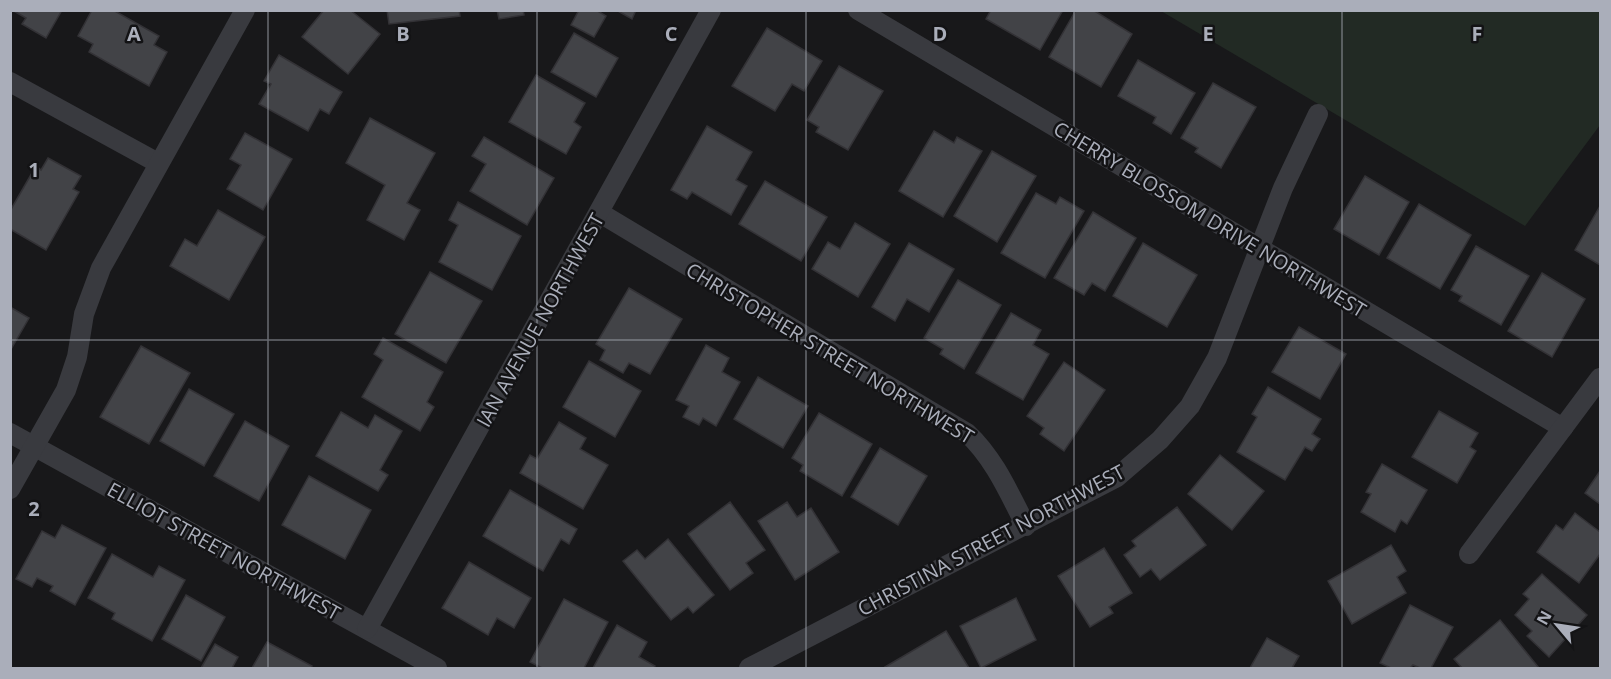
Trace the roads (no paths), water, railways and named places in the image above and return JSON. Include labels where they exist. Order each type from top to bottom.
[{"type":"street","points":[[10,489],[66,390],[77,357],[84,314],[101,268],[244,10]]},
{"type":"street","name":"IAN AVENUE NORTHWEST","points":[[367,629],[711,10]]},
{"type":"street","name":"CHERRY BLOSSOM DRIVE NORTHWEST","points":[[858,10],[1563,428]]},
{"type":"street","points":[[10,81],[158,163]]},
{"type":"street","name":"CHRISTINA STREET NORTHWEST","points":[[749,669],[1117,477],[1160,440],[1190,406],[1217,358],[1258,248],[1318,114]]},
{"type":"street","name":"CHRISTOPHER STREET NORTHWEST","points":[[600,213],[967,433],[982,447],[992,461],[1026,526]]},
{"type":"street","points":[[1469,554],[1600,378]]},
{"type":"street","name":"ELLIOT STREET NORTHWEST","points":[[10,433],[437,669]]}]
